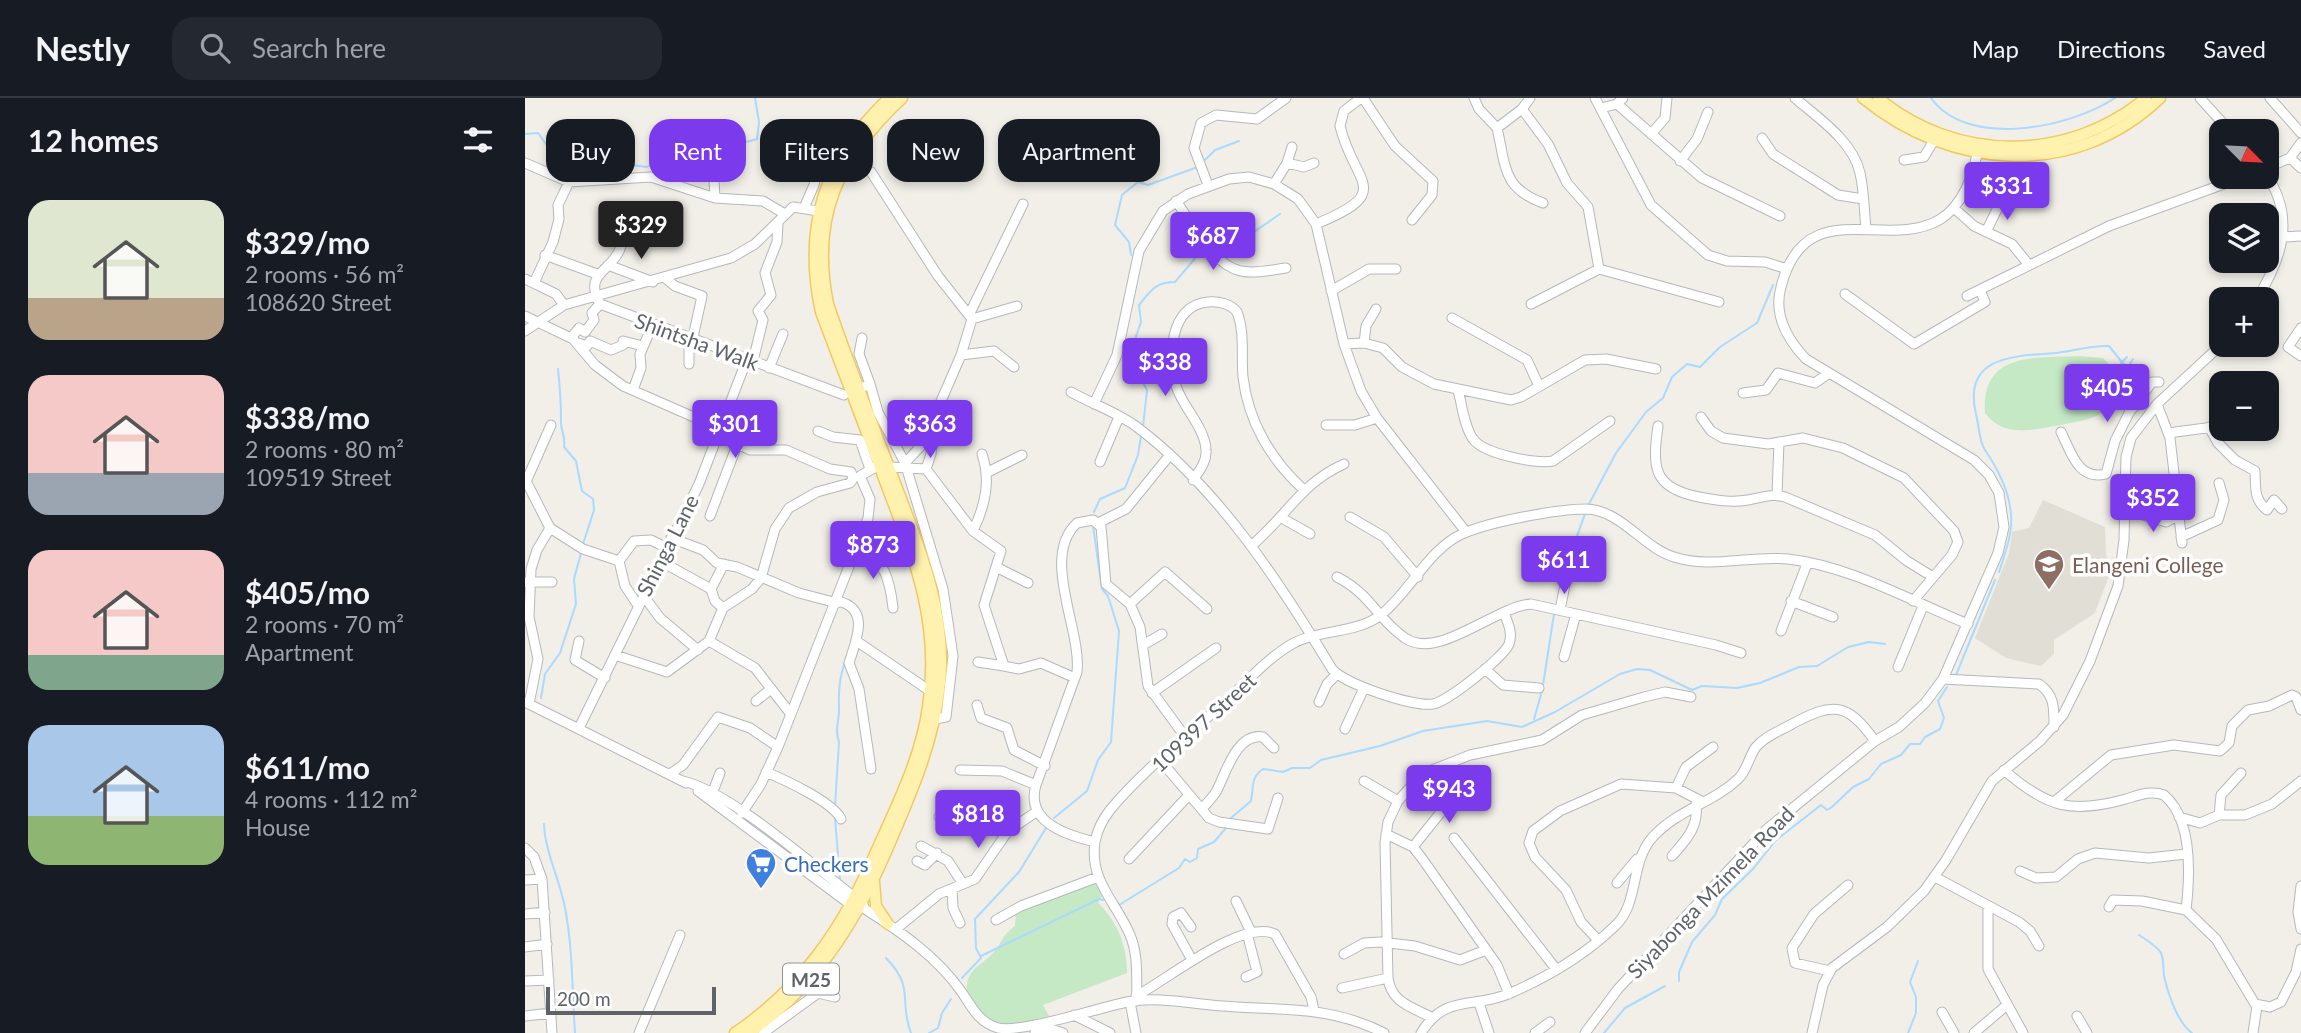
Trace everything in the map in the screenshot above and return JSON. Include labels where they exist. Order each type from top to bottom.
[{"type":"main road","name":"M25","points":[[749,1033],[811,979],[841,941],[858,905],[924,730],[930,691],[932,638],[925,590],[879,467],[856,390],[821,312],[814,280],[814,245],[839,157],[887,105],[902,98]]},
{"type":"main road","points":[[1863,98],[1897,124],[1933,142],[2022,156],[2072,148],[2116,131],[2160,98]]},
{"type":"main road","points":[[1878,98],[1899,115],[1978,149],[2018,148],[2069,140],[2114,121],[2146,98]]},
{"type":"main road","name":"M25","points":[[735,1033],[793,986],[858,905],[875,876],[923,762],[935,719],[940,681],[940,638],[929,557],[879,467]]},
{"type":"main road","points":[[875,876],[876,906],[892,926]]},
{"type":"street","points":[[1208,185],[1194,148],[1201,123],[1216,115],[1257,120],[1286,98]]},
{"type":"street","points":[[1315,225],[1353,208],[1362,196],[1364,180],[1340,126],[1345,111],[1362,98],[1395,146],[1433,181],[1432,195],[1412,220]]},
{"type":"street","points":[[1474,98],[1479,109],[1497,128],[1511,185],[1529,198],[1543,203]]},
{"type":"street","points":[[1497,128],[1522,109],[1530,98]]},
{"type":"street","points":[[1595,98],[1651,205],[1662,218],[1708,255],[1727,261],[1765,262],[1787,270]]},
{"type":"street","points":[[1651,134],[1665,118],[1667,98]]},
{"type":"street","points":[[1795,98],[1850,151],[1861,174],[1866,228]]},
{"type":"street","points":[[2200,98],[2219,119]]},
{"type":"street","points":[[2270,98],[2301,133]]},
{"type":"street","points":[[1601,108],[1620,101],[1680,161],[1717,187],[1780,216]]},
{"type":"street","points":[[1522,109],[1548,144],[1567,183],[1588,206],[1599,269]]},
{"type":"street","points":[[1680,161],[1697,139],[1708,112]]},
{"type":"street","points":[[1762,138],[1773,154],[1838,195],[1863,199]]},
{"type":"street","points":[[1905,160],[1924,157],[1933,142]]},
{"type":"street","points":[[2279,163],[2290,158],[2301,143]]},
{"type":"street","points":[[1274,184],[1287,163],[1292,147]]},
{"type":"street","points":[[1978,149],[1968,185],[1954,208],[1974,226],[2012,244],[2029,265]]},
{"type":"street","points":[[2290,158],[2301,167]]},
{"type":"street","points":[[525,163],[546,172]]},
{"type":"street","points":[[1287,163],[1304,167],[1314,163]]},
{"type":"street","points":[[873,175],[938,276],[971,317]]},
{"type":"street","points":[[635,178],[651,177],[715,198],[763,201],[785,214]]},
{"type":"street","points":[[1094,404],[1117,355],[1139,251],[1156,221],[1177,201],[1208,185],[1242,177],[1274,184],[1298,199],[1315,225],[1344,344],[1361,391],[1377,418],[1465,532],[1586,509],[1615,519],[1659,550],[1679,559],[1790,559],[1841,572],[1968,624]]},
{"type":"street","points":[[564,305],[556,294],[529,281],[553,242],[559,219],[558,205],[569,182]]},
{"type":"street","points":[[714,182],[715,198]]},
{"type":"street","points":[[804,208],[815,182]]},
{"type":"street","points":[[1967,296],[2121,221],[2209,189]]},
{"type":"street","points":[[2264,287],[2273,271],[2284,237],[2280,200],[2274,189]]},
{"type":"street","points":[[1986,232],[2002,199]]},
{"type":"street","points":[[1177,201],[1205,243],[1226,264],[1245,272],[1286,268]]},
{"type":"street","points":[[926,469],[938,408],[961,355],[971,317],[1023,204]]},
{"type":"street","points":[[525,331],[564,305],[598,300],[731,258],[755,244],[794,207],[823,212]]},
{"type":"street","name":"Siyabonga Mzimela Road","points":[[1585,1033],[1618,989],[1767,829],[1875,741],[1915,713],[1943,679],[1968,624],[2002,539],[2005,516],[1999,492],[1989,475],[1974,460],[1806,359],[1786,335],[1779,297],[1787,270],[1796,254],[1816,237],[1847,227],[1911,230],[1938,220],[1954,208]]},
{"type":"street","name":"Shinga Lane","points":[[579,728],[605,678],[637,604],[662,562],[750,360],[763,320],[758,311],[771,295],[765,273],[777,242],[778,223]]},
{"type":"street","points":[[597,274],[620,251],[622,231]]},
{"type":"street","points":[[2284,237],[2301,236]]},
{"type":"street","points":[[545,256],[597,274]]},
{"type":"street","points":[[608,265],[653,282]]},
{"type":"street","points":[[1331,291],[1369,269],[1396,269]]},
{"type":"street","points":[[1531,304],[1599,269],[1719,302]]},
{"type":"street","points":[[574,340],[579,328],[585,332],[594,320],[592,313],[598,300],[597,274]]},
{"type":"street","points":[[665,278],[675,286],[702,296],[699,322],[691,337],[689,365]]},
{"type":"street","points":[[1845,294],[1914,345],[1985,302],[1980,290]]},
{"type":"street","name":"Shintsha Walk","points":[[598,300],[769,368],[856,390]]},
{"type":"street","points":[[1193,480],[1204,462],[1206,450],[1175,382],[1176,326],[1183,312],[1211,302],[1231,306],[1237,312],[1244,384],[1259,431],[1277,464],[1303,489]]},
{"type":"street","points":[[971,317],[1017,306]]},
{"type":"street","points":[[1364,343],[1366,326],[1376,309]]},
{"type":"street","points":[[525,316],[587,346],[590,341],[611,350],[623,345],[623,341],[643,345]]},
{"type":"street","points":[[1453,318],[1527,360],[1539,386]]},
{"type":"street","points":[[633,390],[643,345],[653,324]]},
{"type":"street","points":[[2301,328],[2288,347],[2301,356]]},
{"type":"street","points":[[769,368],[783,334]]},
{"type":"street","points":[[862,338],[856,390],[877,410],[905,465],[929,557]]},
{"type":"street","points":[[574,340],[595,365],[633,390],[720,432],[737,445],[753,450],[786,450],[830,469],[852,472],[853,476],[850,483],[817,492],[787,510],[772,535],[761,578],[752,589],[723,608],[709,641],[698,650],[667,672],[615,654]]},
{"type":"street","points":[[1344,344],[1364,343],[1383,348],[1402,367],[1423,379],[1458,390],[1511,400],[1521,397],[1579,362],[1597,358],[1656,369]]},
{"type":"street","points":[[961,355],[994,351],[1014,367]]},
{"type":"street","points":[[1812,1033],[1823,985],[1830,971],[1898,918],[1935,877],[1985,790],[2054,727],[2079,686],[2110,612],[2122,563],[2129,447],[2137,428],[2157,404],[2209,356]]},
{"type":"street","points":[[1743,394],[1766,390],[1778,373],[1815,383],[1829,373]]},
{"type":"street","points":[[2061,432],[2079,468],[2096,477],[2106,474],[2115,441],[2129,413],[2152,382],[2159,382]]},
{"type":"street","points":[[1458,390],[1476,442],[1487,449],[1518,457],[1553,461],[1609,421]]},
{"type":"street","points":[[1071,392],[1141,431],[1193,480],[1251,545],[1336,675],[1364,688],[1433,704],[1485,669],[1504,652],[1510,641],[1510,628],[1504,613]]},
{"type":"street","points":[[2157,404],[2168,433],[2181,537]]},
{"type":"street","points":[[1100,462],[1119,417]]},
{"type":"street","points":[[1702,417],[1711,431],[1723,438],[1763,444],[1798,438],[1828,443],[1907,480],[1957,538],[1952,555],[1913,601]]},
{"type":"street","points":[[1326,425],[1355,425],[1377,418]]},
{"type":"street","points":[[551,425],[526,483],[550,528],[583,549],[619,561]]},
{"type":"street","points":[[1658,426],[1655,456],[1658,474],[1674,491],[1725,502],[1777,495],[1874,535],[1933,577]]},
{"type":"street","points":[[2168,433],[2209,427]]},
{"type":"street","points":[[818,430],[833,438],[860,440],[879,467]]},
{"type":"street","points":[[905,465],[932,434]]},
{"type":"street","points":[[2217,441],[2235,460],[2255,471],[2256,497],[2263,508],[2267,510],[2274,500],[2282,509]]},
{"type":"street","points":[[1777,495],[1779,442]]},
{"type":"street","points":[[711,516],[725,484],[737,445]]},
{"type":"street","points":[[973,531],[982,509],[988,472],[982,454]]},
{"type":"street","points":[[988,472],[1022,455]]},
{"type":"street","points":[[1136,1033],[1134,999],[1137,965],[1131,936],[1098,877],[1095,842],[1047,823],[1036,812],[1036,785],[1076,678],[1078,655],[1062,558],[1065,541],[1077,523],[1084,519],[1098,523],[1126,509],[1169,456]]},
{"type":"street","points":[[1251,545],[1282,518],[1303,489],[1325,472],[1344,464]]},
{"type":"street","points":[[742,813],[778,747],[838,602],[858,546],[871,507],[869,494],[860,477],[879,467],[905,465],[926,469],[973,531],[1001,551],[984,605],[1004,666]]},
{"type":"street","points":[[2181,537],[2218,520],[2224,500],[2219,483]]},
{"type":"street","points":[[2124,509],[2166,522],[2181,537]]},
{"type":"street","points":[[2166,522],[2178,515]]},
{"type":"street","points":[[1350,517],[1380,534],[1418,577]]},
{"type":"street","points":[[1282,518],[1310,534]]},
{"type":"street","points":[[1098,523],[1107,584],[1130,604],[1143,645],[1146,679],[1152,693],[1186,738]]},
{"type":"street","points":[[550,528],[537,550],[528,577],[527,617],[538,659],[527,703],[712,794],[742,813],[858,905]]},
{"type":"street","name":"109397 Street","points":[[1095,842],[1112,808],[1277,655],[1311,635],[1367,622],[1381,615],[1441,550],[1465,532]]},
{"type":"street","points":[[619,561],[634,541],[689,543],[715,562],[850,605],[857,614],[857,642],[849,663],[859,689],[871,769]]},
{"type":"street","points":[[858,546],[873,555],[884,569],[893,608]]},
{"type":"street","points":[[619,561],[625,586],[637,604]]},
{"type":"street","points":[[662,562],[711,589],[715,601],[723,608]]},
{"type":"street","points":[[711,589],[724,564]]},
{"type":"street","points":[[1781,631],[1807,564]]},
{"type":"street","points":[[996,567],[1028,583]]},
{"type":"street","points":[[1130,604],[1165,572],[1207,609]]},
{"type":"street","points":[[1560,610],[1567,575]]},
{"type":"street","points":[[528,577],[552,582]]},
{"type":"street","points":[[1336,577],[1365,594],[1381,615],[1406,639],[1423,644],[1442,641],[1531,604],[1716,645],[1741,653]]},
{"type":"street","points":[[643,595],[660,618],[698,650]]},
{"type":"street","points":[[1791,601],[1833,617]]},
{"type":"street","points":[[1898,667],[1923,606]]},
{"type":"street","points":[[1564,657],[1576,614]]},
{"type":"street","points":[[1143,645],[1162,634]]},
{"type":"street","points":[[579,641],[575,660],[605,678]]},
{"type":"street","points":[[709,641],[755,668],[790,713]]},
{"type":"street","points":[[857,642],[930,691]]},
{"type":"street","points":[[1152,693],[1216,648]]},
{"type":"street","points":[[978,662],[1019,669],[1041,663],[1076,678]]},
{"type":"street","points":[[1485,669],[1503,685],[1539,688]]},
{"type":"street","points":[[1319,702],[1327,684],[1336,675]]},
{"type":"street","points":[[1943,679],[2039,684],[2049,691],[2053,702],[2054,727]]},
{"type":"street","points":[[1345,729],[1364,688]]},
{"type":"street","points":[[756,701],[771,689]]},
{"type":"street","points":[[1431,1017],[1397,1000],[1389,989],[1388,978],[1386,834],[1398,801],[1418,776],[1496,747],[1542,740],[1582,715],[1658,693],[1692,697]]},
{"type":"street","points":[[2054,802],[2112,755],[2174,745],[2220,751],[2229,743],[2232,726],[2251,708],[2269,706],[2292,695],[2296,696],[2301,710]]},
{"type":"street","points":[[978,705],[981,718],[1007,728],[1014,750],[1045,766]]},
{"type":"street","points":[[1617,883],[1639,859],[1651,839],[1698,802],[1738,780],[1753,752],[1765,739],[1822,709],[1852,713],[1875,741]]},
{"type":"street","points":[[670,774],[683,765],[720,717],[750,728],[778,747]]},
{"type":"street","points":[[1202,809],[1216,791],[1228,762],[1251,739],[1263,737],[1274,748]]},
{"type":"street","points":[[1675,788],[1686,767],[1713,747]]},
{"type":"street","points":[[1161,761],[1202,809],[1219,822],[1265,829],[1272,825],[1278,798]]},
{"type":"street","points":[[960,770],[1002,771],[1036,785]]},
{"type":"street","points":[[2004,770],[2054,802],[2074,808],[2090,808],[2159,793],[2170,800],[2179,817],[2186,855],[2189,882],[2186,910]]},
{"type":"street","points":[[766,772],[799,786],[835,809],[841,819]]},
{"type":"street","points":[[712,794],[720,773]]},
{"type":"street","points":[[2219,815],[2221,795],[2241,773]]},
{"type":"street","points":[[683,781],[858,905],[892,926],[930,956],[991,1029],[1009,1030],[1134,999],[1192,960],[1249,933],[1262,930],[1275,934],[1311,997],[1314,1010]]},
{"type":"street","points":[[1364,781],[1398,801]]},
{"type":"street","points":[[2179,817],[2200,824],[2219,815],[2245,815],[2272,804],[2301,781]]},
{"type":"street","points":[[1598,940],[1581,922],[1566,890],[1537,860],[1529,843],[1533,831],[1560,811],[1616,785],[1675,788],[1694,795],[1698,802],[1693,830],[1672,856]]},
{"type":"street","points":[[1129,859],[1189,795]]},
{"type":"street","points":[[1413,847],[1441,812],[1479,796]]},
{"type":"street","points":[[892,926],[983,870],[1008,831],[1036,812]]},
{"type":"street","points":[[939,817],[969,830],[991,825],[1008,831]]},
{"type":"street","points":[[1386,834],[1413,847],[1486,950],[1509,994]]},
{"type":"street","points":[[1454,838],[1556,969]]},
{"type":"street","points":[[921,846],[937,853],[954,867],[963,884]]},
{"type":"street","points":[[525,848],[534,857],[542,879],[552,1033]]},
{"type":"street","points":[[917,861],[925,865],[937,853]]},
{"type":"street","points":[[2020,871],[2036,878],[2056,877],[2078,859],[2095,853],[2149,858],[2186,855]]},
{"type":"street","points":[[1421,1033],[1431,1017],[1448,1005],[1479,1003],[1509,994],[1556,969],[1598,940],[1619,923],[1627,909],[1639,859]]},
{"type":"street","points":[[996,920],[1021,906],[1098,877]]},
{"type":"street","points":[[1935,877],[2026,927],[2039,946]]},
{"type":"street","points":[[525,880],[542,879]]},
{"type":"street","points":[[1830,971],[1795,963],[1792,948],[1814,914],[1848,885]]},
{"type":"street","points":[[2301,886],[2298,912],[2301,929]]},
{"type":"street","points":[[952,889],[953,908],[960,923]]},
{"type":"street","points":[[2111,904],[2128,899],[2186,910],[2213,935],[2257,1006],[2253,1033]]},
{"type":"street","points":[[1236,901],[1249,933],[1257,972],[1246,977]]},
{"type":"street","points":[[1989,906],[1987,963],[2023,1033]]},
{"type":"street","points":[[525,914],[545,912]]},
{"type":"street","points":[[1191,927],[1181,913],[1173,917],[1172,924],[1192,960]]},
{"type":"street","points":[[639,1033],[680,935]]},
{"type":"street","points":[[1343,954],[1367,942],[1415,946],[1460,960],[1486,950]]},
{"type":"street","points":[[525,947],[547,944]]},
{"type":"street","points":[[2257,1006],[2270,1007],[2281,1002],[2296,972],[2301,949]]},
{"type":"street","points":[[1342,988],[1388,978]]},
{"type":"street","points":[[525,981],[549,980]]},
{"type":"street","points":[[763,1033],[818,993],[835,998]]},
{"type":"street","points":[[1134,999],[1314,1010],[1361,1023],[1384,1033]]},
{"type":"street","points":[[1479,1003],[1489,1033]]},
{"type":"street","points":[[1974,1033],[2007,1005]]},
{"type":"street","points":[[1942,1012],[1954,1033]]},
{"type":"street","points":[[525,1016],[551,1013]]},
{"type":"street","points":[[1074,1015],[1110,1033]]},
{"type":"street","points":[[2077,1016],[2087,1033]]},
{"type":"street","points":[[1535,1033],[1549,1022]]},
{"type":"street","points":[[1035,1033],[1054,1030],[1062,1033]]},
{"type":"shaded area","name":"Elangeni College","points":[[2043,500],[2105,527],[2106,554],[2112,568],[2095,613],[2054,640],[2054,654],[2041,666],[2006,658],[1975,638],[2009,553],[2012,532],[2029,528]]},
{"type":"green space","points":[[2079,356],[2103,358],[2110,365],[2113,401],[2103,412],[2076,422],[2020,430],[2001,426],[1985,413],[1986,393],[1992,379],[2001,369],[2028,359]]},
{"type":"green space","points":[[1094,881],[1102,896],[1098,903],[1111,918],[1120,935],[1127,973],[1043,1005],[1049,1016],[1006,1024],[993,1020],[979,1010],[969,997],[968,979],[1015,926],[1016,912]]},
{"type":"waterway","points":[[746,142],[757,139],[759,122],[755,98]]},
{"type":"waterway","points":[[1931,98],[1947,114],[1969,124],[1993,128],[2046,125],[2096,109],[2115,98]]},
{"type":"waterway","points":[[525,134],[538,133],[568,175],[601,161],[649,166]]},
{"type":"waterway","points":[[1204,161],[1215,150],[1239,141]]},
{"type":"waterway","points":[[1131,255],[1129,242],[1115,225],[1122,195],[1138,182],[1148,185],[1195,168]]},
{"type":"waterway","points":[[1217,244],[1251,234],[1280,214]]},
{"type":"waterway","points":[[1143,427],[1147,390],[1133,365],[1131,351],[1141,322],[1139,305],[1154,288],[1163,283],[1175,282],[1203,249]]},
{"type":"waterway","points":[[1589,504],[1616,453],[1646,412],[1663,398],[1672,377],[1687,364],[1700,367],[1720,347],[1757,323],[1773,285]]},
{"type":"waterway","points":[[1999,572],[2010,536],[2011,514],[2005,488],[1983,447],[1979,433],[1974,395],[1977,380],[1984,370],[2009,358],[2109,346],[2134,377],[2143,375]]},
{"type":"waterway","points":[[2121,363],[2127,357]]},
{"type":"waterway","points":[[2128,367],[2133,359]]},
{"type":"waterway","points":[[558,369],[564,447],[576,461],[582,491],[593,499],[594,510],[583,544]]},
{"type":"waterway","points":[[1094,512],[1100,499],[1125,488],[1138,455],[1141,436]]},
{"type":"waterway","points":[[1564,572],[1585,514]]},
{"type":"waterway","points":[[1054,818],[1087,791],[1098,760],[1111,742],[1119,631],[1108,596],[1102,589],[1093,526]]},
{"type":"waterway","points":[[541,698],[545,674],[560,653],[576,604],[574,579],[581,553]]},
{"type":"waterway","points":[[1956,675],[1995,580]]},
{"type":"waterway","points":[[1543,685],[1554,614]]},
{"type":"waterway","points":[[1231,818],[1251,801],[1254,779],[1263,769],[1283,772],[1292,768],[1310,768],[1321,760],[1380,746],[1423,731],[1487,721],[1522,727],[1555,712],[1620,674],[1637,669],[1650,670],[1692,690],[1702,686],[1737,688],[1760,683],[1799,667],[1817,666],[1848,647],[1869,642],[1885,644]]},
{"type":"waterway","points":[[835,806],[840,685],[849,650]]},
{"type":"waterway","points":[[1679,981],[1679,972],[1692,942],[1715,915],[1722,899],[1753,869],[1776,840],[1821,805],[1827,810],[1832,807],[1853,787],[1869,779],[1881,764],[1901,755],[1910,744],[1920,744],[1925,737],[1940,729],[1944,718],[1938,701],[1947,687]]},
{"type":"waterway","points":[[1534,719],[1542,691]]},
{"type":"waterway","points":[[835,818],[840,880]]},
{"type":"waterway","points":[[544,824],[568,923],[575,1033]]},
{"type":"waterway","points":[[962,978],[981,958],[976,948],[975,919],[1019,872],[1046,828]]},
{"type":"waterway","points":[[1119,905],[1179,868],[1185,859],[1190,862],[1197,858],[1198,849],[1214,842],[1226,828]]},
{"type":"waterway","points":[[981,956],[1099,899],[1103,900]]},
{"type":"waterway","points":[[2139,935],[2161,953],[2164,977],[2172,1001],[2182,1023],[2192,1033]]},
{"type":"waterway","points":[[886,958],[901,978],[911,1033]]},
{"type":"waterway","points":[[1908,1033],[1916,1013],[1916,997],[1910,982],[1918,961]]},
{"type":"waterway","points":[[1604,1033],[1625,1008],[1665,986]]},
{"type":"waterway","points":[[929,1033],[938,1028],[942,1013],[951,999]]},
{"type":"place","name":"Elangeni College","points":[[2049,591]]},
{"type":"place","name":"Checkers","points":[[761,890]]}]
